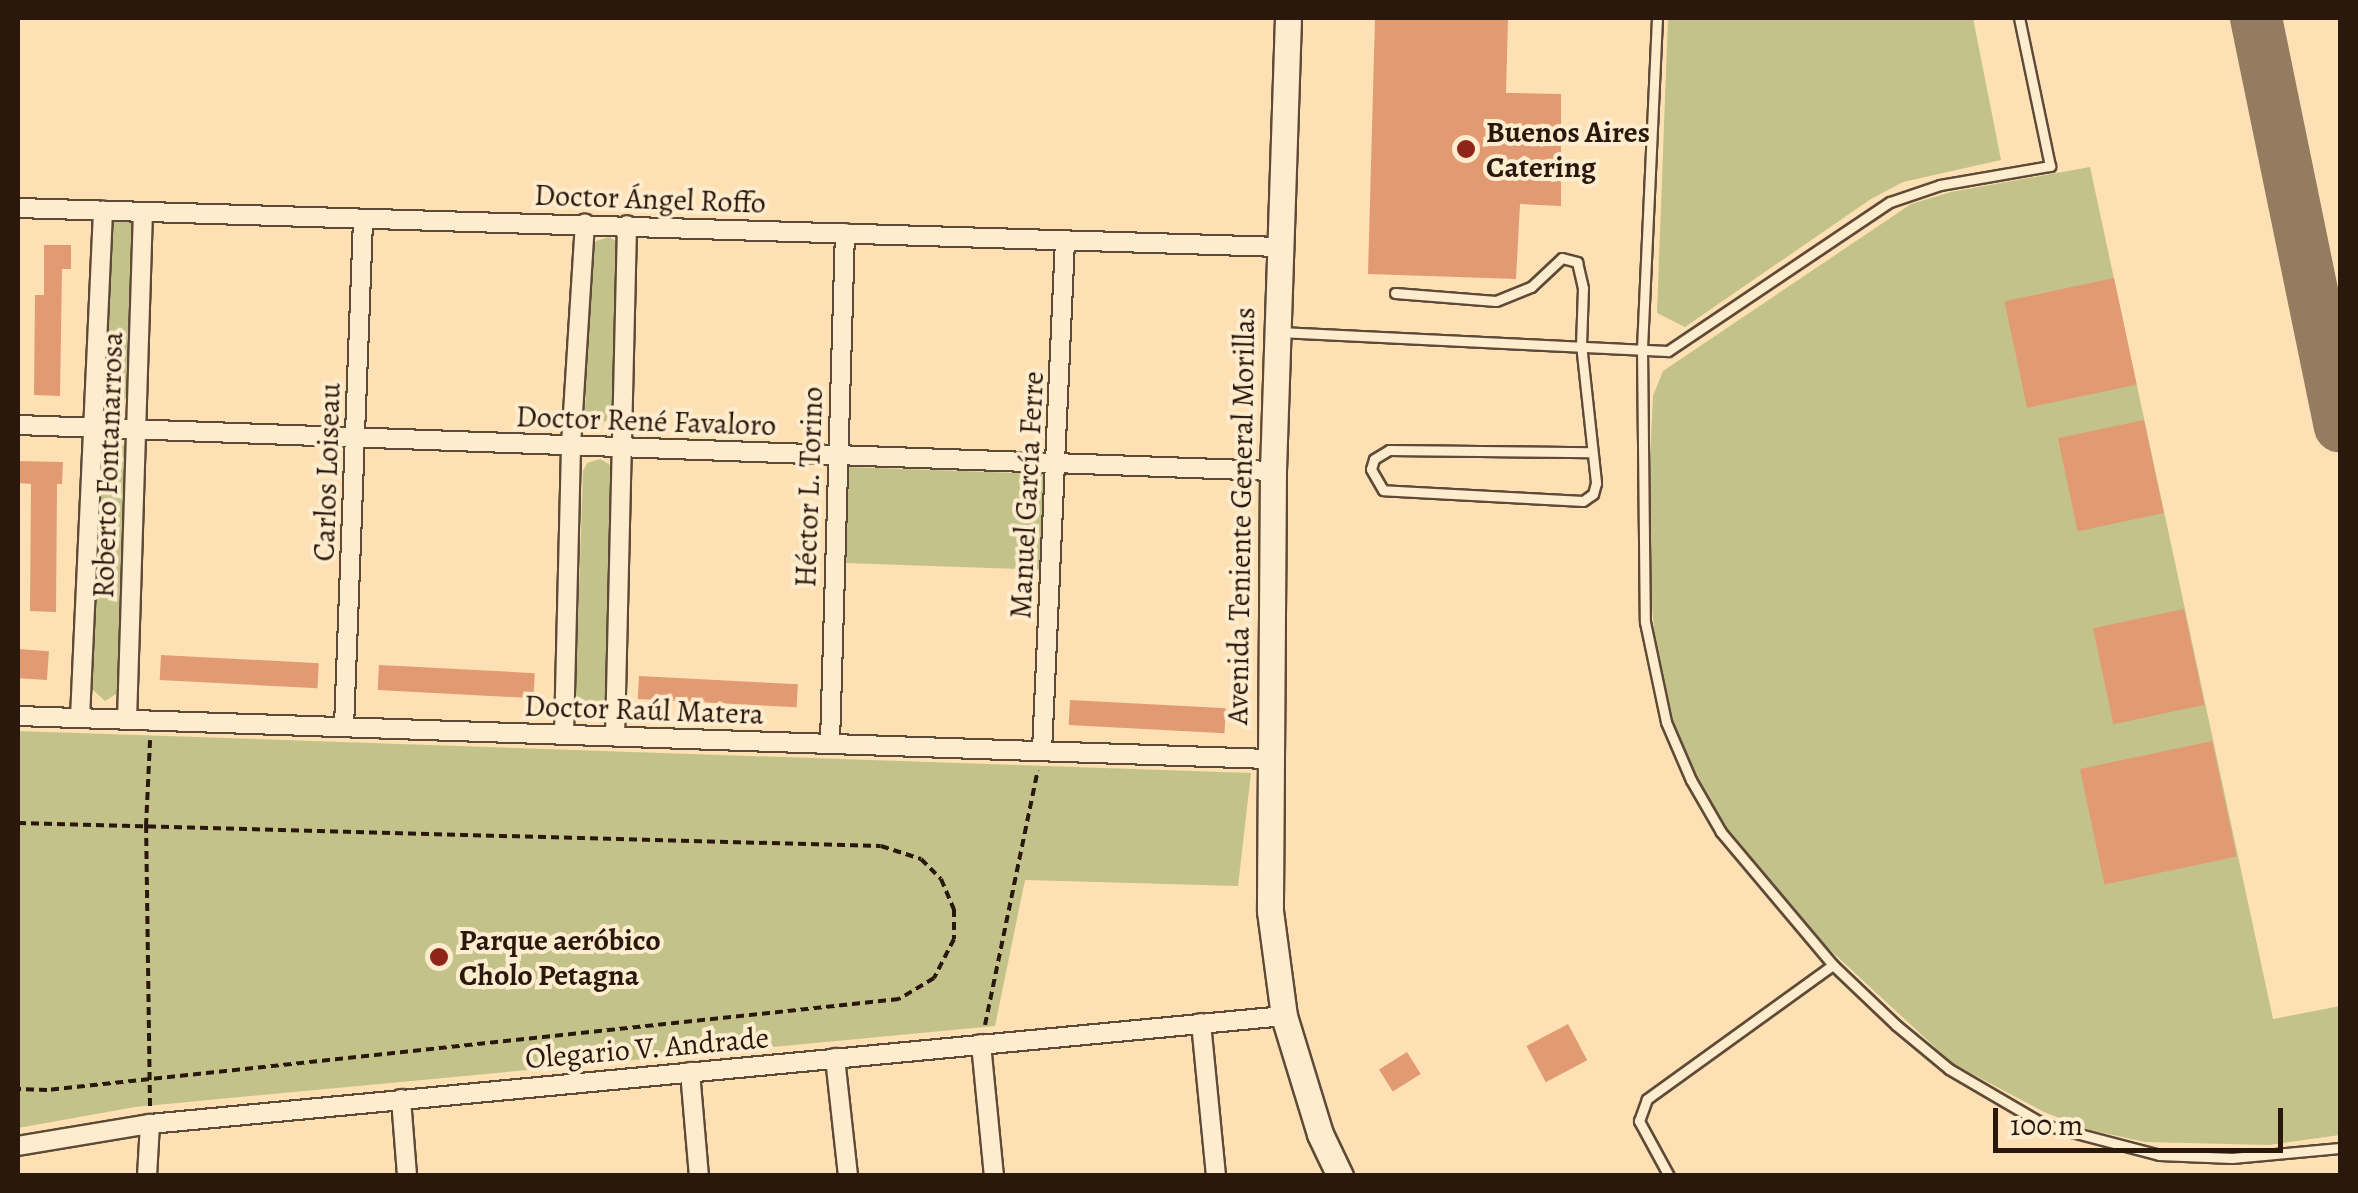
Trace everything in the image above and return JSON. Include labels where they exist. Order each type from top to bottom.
[{"type":"main road","name":"Avenida Teniente General Morillas","points":[[1288,18],[1273,471],[1268,758],[1270,911],[1284,1016],[1320,1134],[1340,1176]]},
{"type":"street","name":"Doctor Ángel Roffo","points":[[18,208],[627,224],[1280,248]]},
{"type":"street","name":"Roberto Fontanarrosa","points":[[80,718],[103,211]]},
{"type":"street","name":"Roberto Fontanarrosa","points":[[127,720],[143,212]]},
{"type":"street","name":"Carlos Loiseau","points":[[344,727],[364,220]]},
{"type":"street","points":[[564,734],[571,446],[585,223]]},
{"type":"street","points":[[615,736],[627,224]]},
{"type":"street","name":"Héctor L. Torino","points":[[830,743],[845,233]]},
{"type":"street","name":"Manuel García Ferre","points":[[1042,750],[1064,242]]},
{"type":"street","name":"Doctor René Favaloro","points":[[18,425],[1273,471]]},
{"type":"street","name":"Doctor Raúl Matera","points":[[18,716],[1268,758]]},
{"type":"street","name":"Olegario V. Andrade","points":[[18,1146],[150,1124],[1284,1016]]},
{"type":"street","points":[[1201,1023],[1216,1176]]},
{"type":"street","points":[[981,1044],[994,1176]]},
{"type":"street","points":[[834,1058],[848,1176]]},
{"type":"street","points":[[690,1072],[699,1176]]},
{"type":"street","points":[[401,1100],[407,1176]]},
{"type":"street","points":[[148,1176],[150,1124]]},
{"type":"lane","points":[[1657,18],[1642,349],[1646,622],[1666,722],[1691,780],[1721,832],[1833,965],[1949,1069],[2045,1125],[2159,1155],[2232,1158],[2340,1148]]},
{"type":"lane","points":[[1278,332],[1668,351],[1890,202],[1940,185],[2050,166],[2019,18]]},
{"type":"lane","points":[[1395,293],[1496,302],[1531,287],[1562,258],[1577,262],[1583,288],[1581,344],[1596,483],[1593,494],[1582,501],[1390,492],[1377,484],[1371,469],[1374,459],[1389,450],[1592,452]]},
{"type":"lane","points":[[1669,1176],[1639,1121],[1647,1099],[1833,965]]},
{"type":"path","points":[[150,1124],[146,826],[151,720]]},
{"type":"path","points":[[981,1044],[1042,750]]},
{"type":"path","points":[[18,823],[881,846],[921,859],[941,879],[954,909],[954,939],[934,978],[899,1000],[150,1079],[18,1089]]},
{"type":"shaded area","points":[[1668,18],[1973,18],[2001,160],[1903,182],[1871,199],[1685,327],[1657,313]]},
{"type":"shaded area","points":[[2090,167],[2273,1019],[2340,1006],[2340,1135],[2269,1145],[2145,1142],[2090,1130],[2044,1112],[1952,1063],[1817,938],[1726,832],[1698,785],[1674,728],[1658,672],[1646,541],[1653,396],[1663,371],[1911,204],[1951,192]]},
{"type":"shaded area","points":[[116,219],[134,223],[130,396],[114,406],[103,399],[109,226]]},
{"type":"shaded area","points":[[609,237],[618,242],[614,416],[598,426],[585,413],[591,250],[596,241]]},
{"type":"shaded area","points":[[117,440],[128,449],[121,691],[105,701],[92,689],[99,452],[107,441]]},
{"type":"shaded area","points":[[600,459],[609,464],[613,473],[605,705],[602,715],[588,720],[575,708],[583,471],[587,463]]},
{"type":"shaded area","points":[[849,467],[1046,474],[1043,570],[846,563]]},
{"type":"shaded area","points":[[18,731],[1251,773],[1238,886],[1025,880],[995,1026],[135,1107],[18,1128]]},
{"type":"building","name":"Buenos Aires Catering","points":[[1375,18],[1508,18],[1506,93],[1561,94],[1561,206],[1520,204],[1516,279],[1368,274]]},
{"type":"building","points":[[44,245],[71,245],[71,269],[62,269],[60,396],[34,395],[35,295],[44,295]]},
{"type":"building","points":[[2114,278],[2137,385],[2027,408],[2004,301]]},
{"type":"building","points":[[2144,420],[2164,513],[2078,531],[2058,438]]},
{"type":"building","points":[[18,461],[63,462],[62,484],[57,484],[56,612],[30,611],[31,484],[18,483]]},
{"type":"building","points":[[2184,609],[2204,705],[2113,724],[2093,628]]},
{"type":"building","points":[[18,649],[49,651],[47,680],[18,678]]},
{"type":"building","points":[[161,655],[319,663],[317,688],[160,680]]},
{"type":"building","points":[[379,665],[535,673],[533,698],[378,690]]},
{"type":"building","points":[[639,676],[798,684],[797,707],[638,699]]},
{"type":"building","points":[[1070,700],[1226,708],[1224,733],[1069,725]]},
{"type":"building","points":[[2212,741],[2237,856],[2104,884],[2080,769]]},
{"type":"building","points":[[1568,1024],[1587,1060],[1546,1082],[1527,1046]]},
{"type":"building","points":[[1407,1052],[1421,1074],[1393,1092],[1379,1069]]},
{"type":"taxiway","points":[[2256,18],[2340,426]]},
{"type":"place","name":"Buenos Aires Catering","points":[[1466,149]]},
{"type":"place","name":"Parque aeróbico Cholo Petagna","points":[[439,957]]}]
